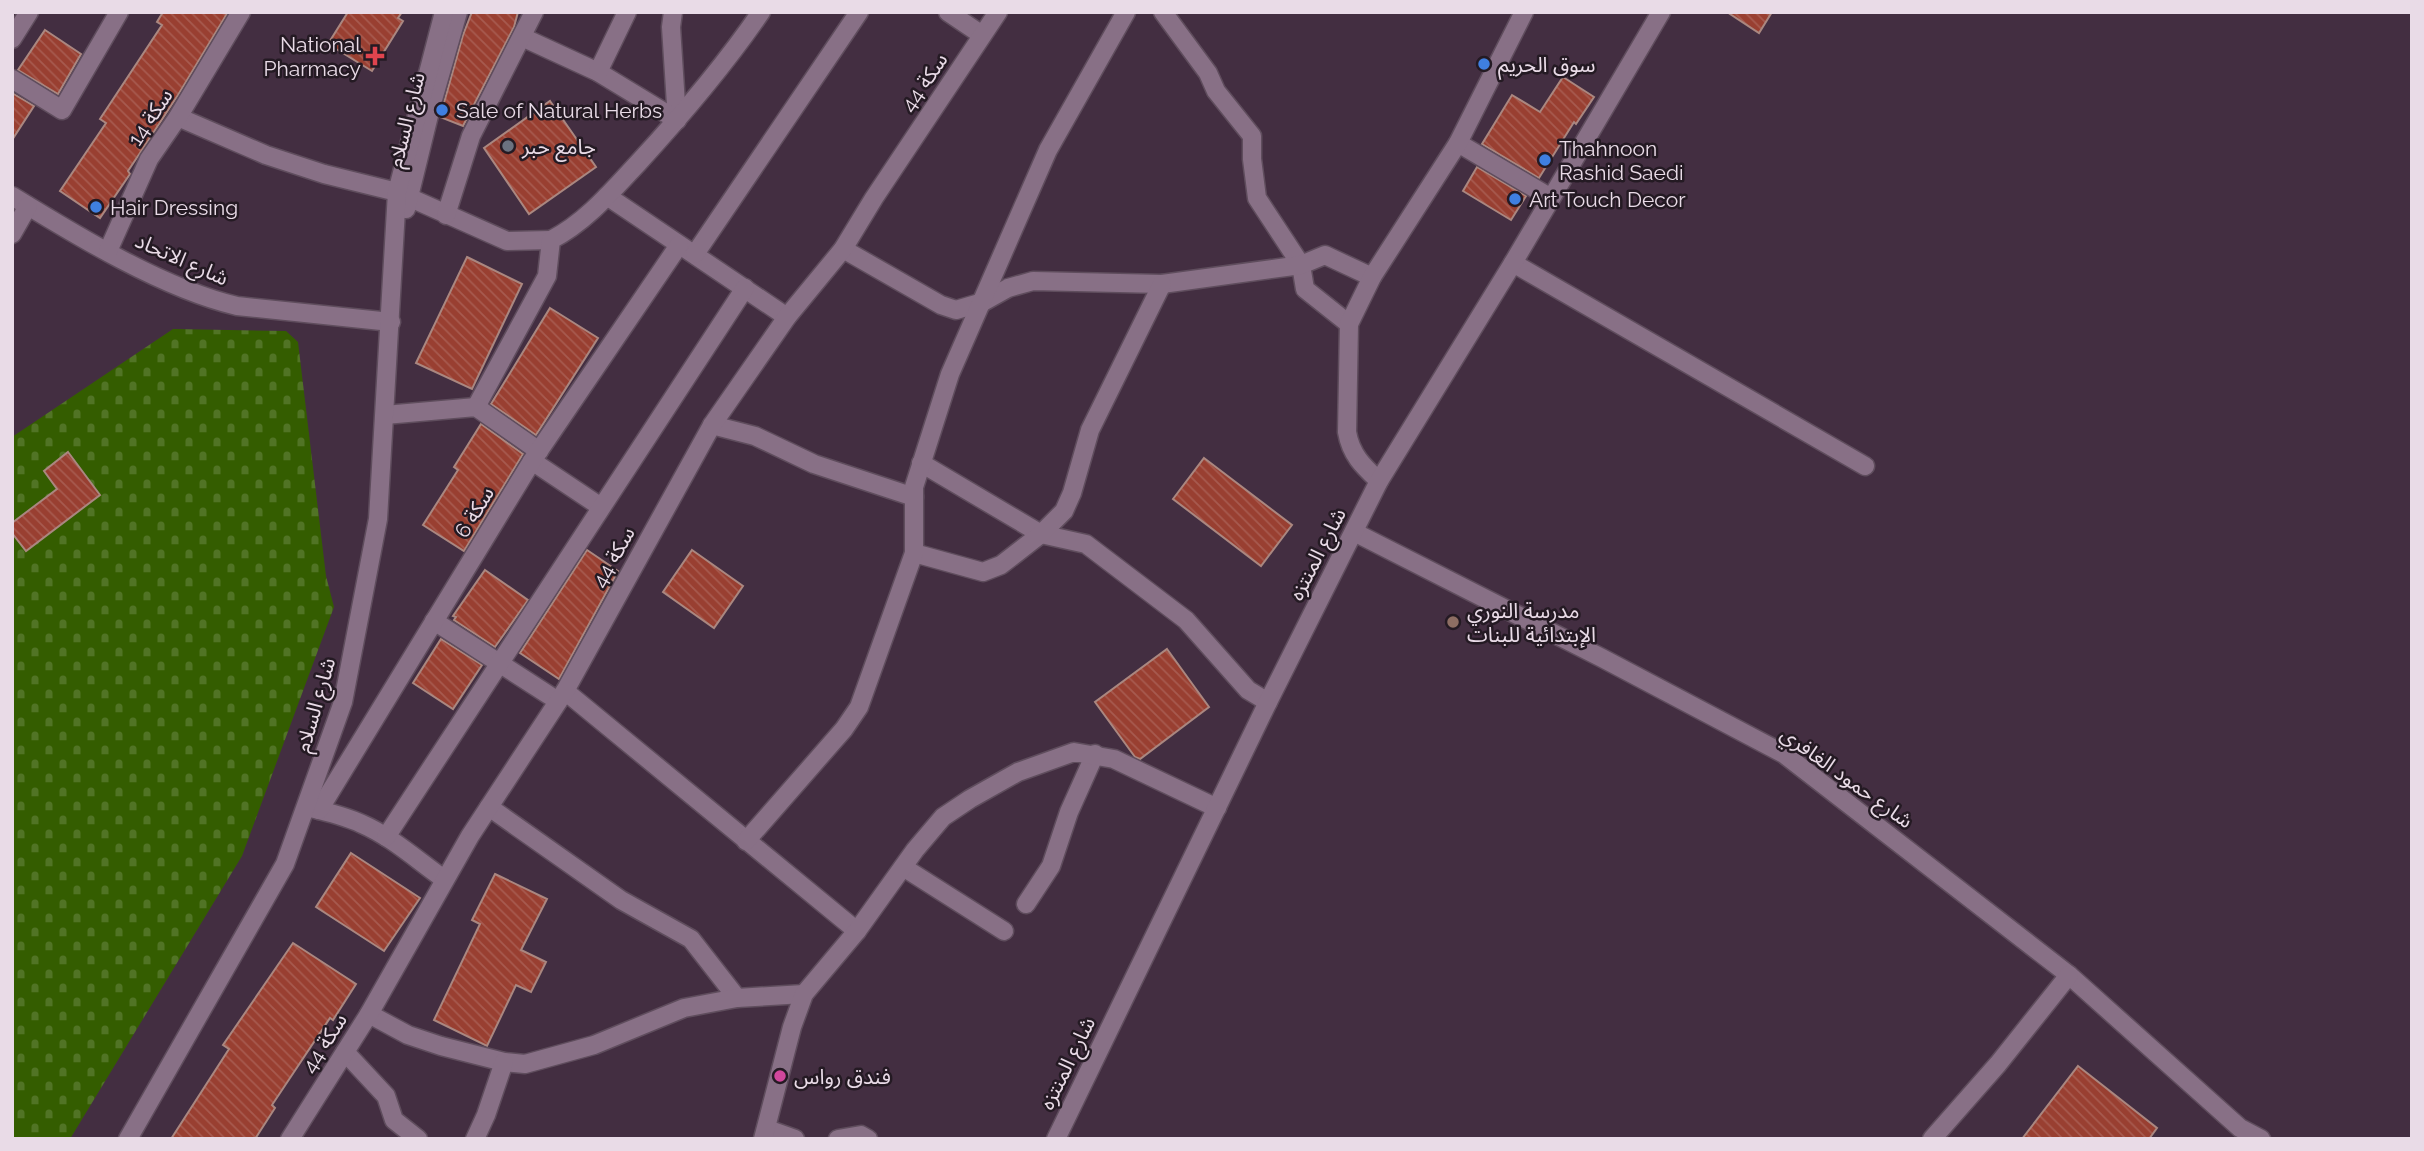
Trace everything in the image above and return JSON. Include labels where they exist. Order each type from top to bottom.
[{"type":"street","points":[[12,39],[29,12]]},
{"type":"street","points":[[12,79],[62,110],[119,12]]},
{"type":"street","name":"سكة 14","points":[[108,251],[149,159],[178,117],[241,12]]},
{"type":"street","name":"شارع السلام","points":[[128,1139],[285,864],[313,809],[343,702],[378,519],[394,238],[444,12]]},
{"type":"street","name":"شارع السلام","points":[[403,195],[458,12]]},
{"type":"street","points":[[446,215],[471,135],[534,12]]},
{"type":"street","points":[[598,72],[627,12]]},
{"type":"street","points":[[673,12],[671,27],[677,120]]},
{"type":"street","points":[[178,117],[266,155],[403,195],[507,241],[551,240],[571,230],[607,196],[732,55],[761,12]]},
{"type":"street","points":[[695,254],[859,12]]},
{"type":"street","points":[[948,12],[982,35]]},
{"type":"street","name":"سكة 44","points":[[290,1139],[369,1014],[444,879],[562,696],[712,425],[788,317],[843,249],[998,12]]},
{"type":"street","points":[[746,841],[845,729],[859,707],[914,553],[914,487],[950,374],[1048,150],[1126,12]]},
{"type":"street","points":[[1163,12],[1208,73],[1216,91],[1251,136],[1257,198],[1301,265],[1306,289],[1349,324]]},
{"type":"street","points":[[1379,481],[1358,461],[1350,447],[1347,432],[1349,324],[1372,277],[1458,143],[1524,12]]},
{"type":"street","name":"شارع المنتزه","points":[[1056,1139],[1268,702],[1379,481],[1513,263],[1661,12]]},
{"type":"street","points":[[522,37],[598,72],[677,120]]},
{"type":"street","points":[[1458,143],[1551,198]]},
{"type":"street","name":"شارع الاتحاد","points":[[12,196],[173,285],[213,301],[237,306],[391,322]]},
{"type":"street","points":[[607,196],[788,317]]},
{"type":"street","points":[[12,234],[28,206]]},
{"type":"street","points":[[476,407],[547,276],[551,240]]},
{"type":"street","name":"سكة 6","points":[[313,809],[434,621],[535,456],[679,245]]},
{"type":"street","points":[[843,249],[942,305],[956,310],[983,302],[1008,288],[1033,281],[1162,284],[1301,265],[1325,255],[1372,277]]},
{"type":"street","points":[[1513,263],[1865,466]]},
{"type":"street","points":[[914,553],[983,572],[1001,565],[1041,534],[1063,511],[1072,493],[1090,430],[1162,284]]},
{"type":"street","points":[[386,836],[745,288]]},
{"type":"street","points":[[385,415],[476,407],[601,507]]},
{"type":"street","points":[[712,425],[755,436],[814,464],[914,497]]},
{"type":"street","points":[[921,463],[1041,534],[1086,544],[1104,556],[1186,620],[1248,690],[1268,702]]},
{"type":"street","name":"شارع حمود الغافري","points":[[1354,532],[1602,657],[1784,754],[2069,975],[2240,1128],[2261,1139]]},
{"type":"street","points":[[434,621],[499,663],[562,696],[857,931]]},
{"type":"street","points":[[795,1139],[765,1134],[792,1027],[804,993],[857,931],[943,817],[1018,772],[1074,752],[1114,759],[1217,808]]},
{"type":"street","points":[[1026,904],[1051,866],[1069,812],[1095,754]]},
{"type":"street","points":[[489,807],[621,900],[691,939],[737,998]]},
{"type":"street","points":[[313,809],[362,823],[386,836],[444,879]]},
{"type":"street","points":[[904,867],[1004,930]]},
{"type":"street","points":[[1932,1139],[2069,975]]},
{"type":"street","points":[[369,1014],[408,1035],[441,1046],[524,1065],[604,1041],[684,1008],[737,998],[804,993]]},
{"type":"street","points":[[345,1052],[386,1096],[394,1120],[418,1139]]},
{"type":"street","points":[[475,1139],[504,1062]]},
{"type":"street","points":[[838,1139],[861,1135],[868,1139]]},
{"type":"green space","points":[[173,329],[286,331],[298,342],[326,576],[334,607],[242,856],[70,1139],[12,1139],[12,437]]},
{"type":"building","points":[[163,12],[228,12],[128,171],[130,174],[100,218],[60,191],[106,123],[100,119],[162,25],[157,22]]},
{"type":"building","points":[[348,12],[402,12],[398,18],[403,21],[372,71],[328,44]]},
{"type":"building","points":[[472,12],[518,12],[514,27],[463,126],[440,117]]},
{"type":"building","points":[[1727,12],[1772,12],[1759,33]]},
{"type":"building","points":[[45,30],[81,54],[58,94],[18,70]]},
{"type":"building","points":[[1563,77],[1594,97],[1576,124],[1574,122],[1539,178],[1482,144],[1512,95],[1540,112]]},
{"type":"building","points":[[12,93],[34,106],[12,140]]},
{"type":"building","points":[[550,101],[596,167],[529,214],[484,148]]},
{"type":"building","points":[[1477,167],[1526,196],[1511,220],[1463,191]]},
{"type":"building","points":[[467,257],[522,284],[472,389],[416,363]]},
{"type":"building","points":[[550,308],[598,338],[536,435],[491,404]]},
{"type":"building","points":[[481,424],[523,454],[464,551],[423,525],[458,470],[454,467]]},
{"type":"building","points":[[68,452],[100,495],[26,551],[12,533],[12,523],[57,489],[44,471]]},
{"type":"building","points":[[1204,458],[1292,525],[1261,566],[1173,499]]},
{"type":"building","points":[[587,550],[618,571],[559,679],[520,653]]},
{"type":"building","points":[[692,550],[743,586],[714,628],[663,592]]},
{"type":"building","points":[[485,570],[528,600],[495,647],[454,620],[456,617],[453,616]]},
{"type":"building","points":[[441,639],[482,665],[453,709],[413,683]]},
{"type":"building","points":[[1167,649],[1209,707],[1140,759],[1135,757],[1095,702]]},
{"type":"building","points":[[351,853],[420,898],[384,951],[316,907]]},
{"type":"building","points":[[495,874],[547,899],[521,950],[546,962],[531,992],[516,985],[487,1046],[434,1020],[480,924],[472,920]]},
{"type":"building","points":[[293,943],[356,984],[272,1105],[275,1108],[255,1139],[171,1139],[229,1049],[223,1045]]},
{"type":"building","points":[[2078,1066],[2157,1128],[2149,1139],[2022,1139]]},
{"type":"place","name":"National Pharmacy","points":[[375,56]]},
{"type":"place","name":"سوق الحريم","points":[[1484,64]]},
{"type":"place","name":"Sale of Natural Herbs","points":[[442,110]]},
{"type":"place","name":"جامع حبر","points":[[508,146]]},
{"type":"place","name":"Thahnoon Rashid Saedi","points":[[1545,160]]},
{"type":"place","name":"Art Touch Decor","points":[[1515,199]]},
{"type":"place","name":"Hair Dressing","points":[[96,207]]},
{"type":"place","name":"مدرسة النوري الإبتدائية للبنات","points":[[1453,622]]},
{"type":"place","name":"فندق رواس","points":[[780,1076]]}]
